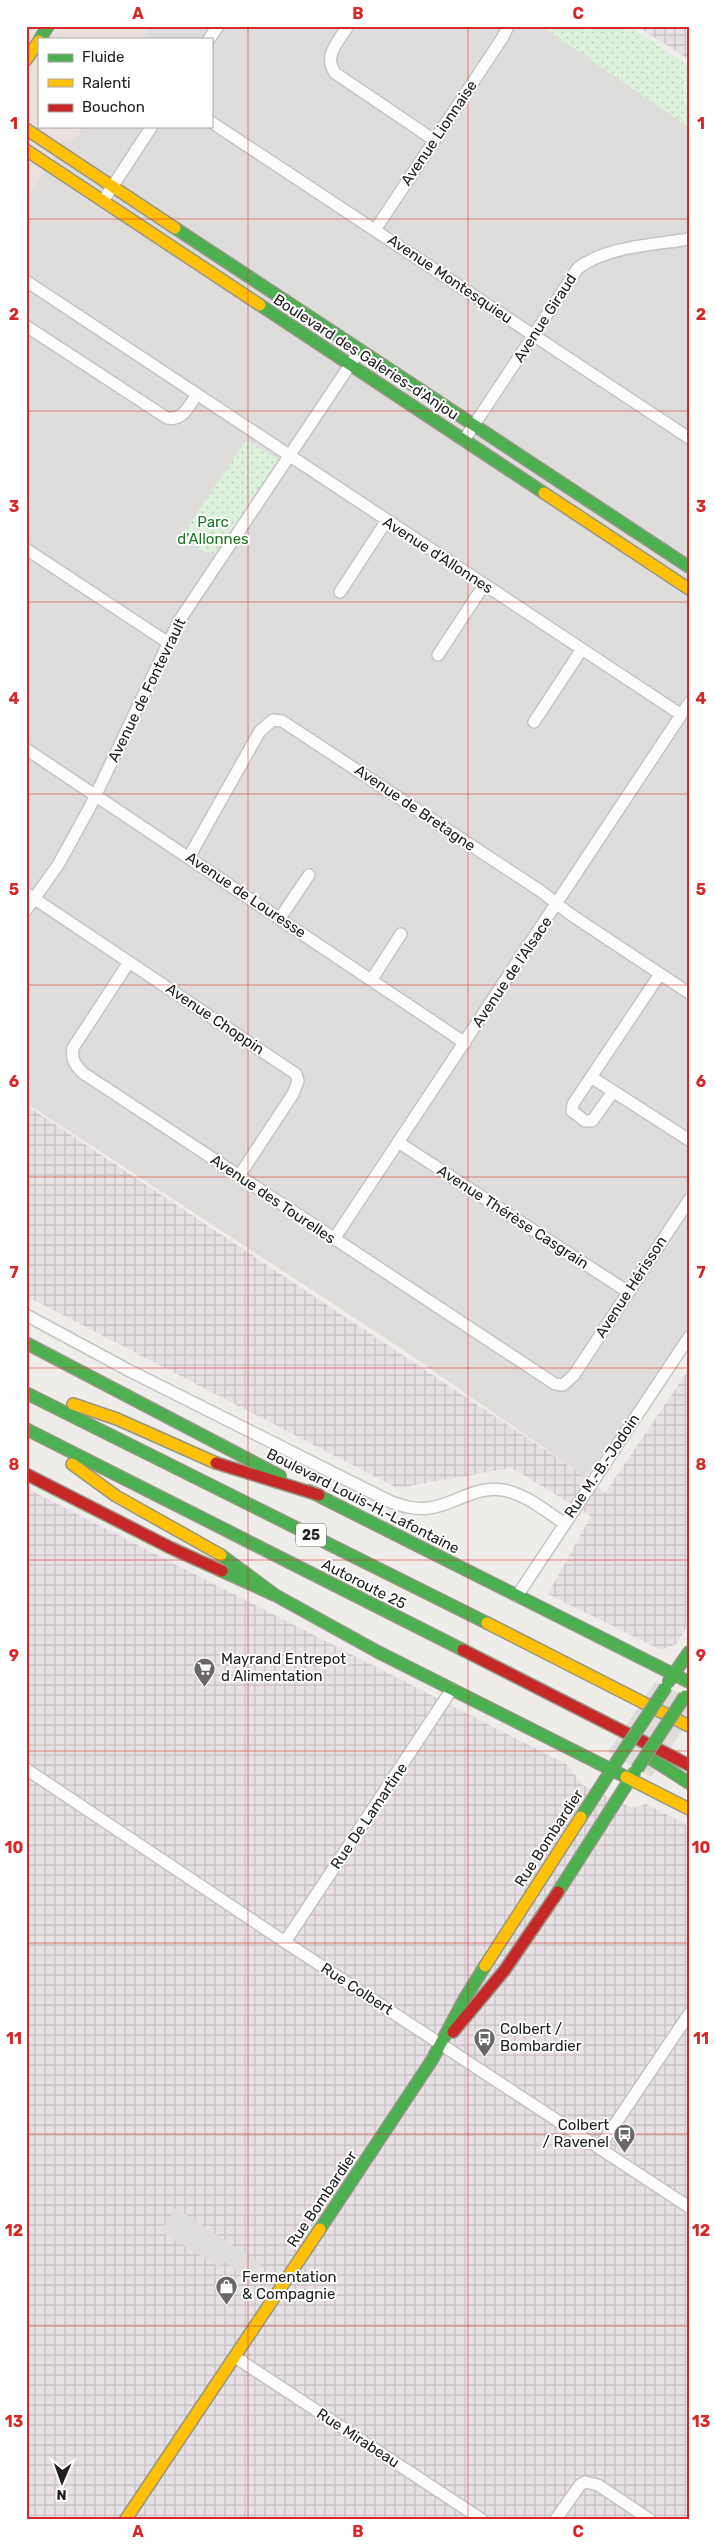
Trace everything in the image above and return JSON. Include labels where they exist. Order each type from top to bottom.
[{"type":"main road","points":[[40,38],[48,26]]},
{"type":"main road","points":[[26,60],[38,42]]},
{"type":"main road","name":"Boulevard des Galeries-d'Anjou","points":[[26,129],[689,567]]},
{"type":"main road","name":"Boulevard des Galeries-d'Anjou","points":[[26,150],[689,589]]},
{"type":"main road","name":"Boulevard Louis-H.-Lafontaine","points":[[26,1343],[319,1495],[689,1682]]},
{"type":"main road","points":[[26,1388],[117,1419],[213,1462],[319,1495]]},
{"type":"main road","name":"Autoroute 25","points":[[26,1393],[596,1677],[689,1726]]},
{"type":"main road","points":[[26,1430],[116,1496],[230,1560],[275,1595]]},
{"type":"main road","name":"Autoroute 25","points":[[26,1430],[689,1765]]},
{"type":"main road","points":[[26,1474],[171,1548],[275,1595],[359,1642],[689,1809]]},
{"type":"main road","name":"Rue Bombardier","points":[[126,2519],[442,2044],[465,1998],[610,1770],[689,1652]]},
{"type":"main road","points":[[596,1677],[689,1714]]},
{"type":"main road","points":[[524,1682],[689,1782]]},
{"type":"main road","name":"Rue Bombardier","points":[[442,2044],[484,2000],[516,1957],[687,1693]]},
{"type":"street","points":[[210,38],[218,26]]},
{"type":"street","points":[[348,26],[329,57],[330,66],[335,73],[434,140]]},
{"type":"street","name":"Avenue Lionnaise","points":[[376,230],[506,32]]},
{"type":"street","name":"Avenue Montesquieu","points":[[212,123],[689,438]]},
{"type":"street","points":[[103,201],[151,128]]},
{"type":"street","name":"Avenue Giraud","points":[[464,440],[578,268],[590,258],[610,252],[689,239]]},
{"type":"street","name":"Avenue d'Allonnes","points":[[26,281],[680,714]]},
{"type":"street","points":[[26,326],[167,418],[174,419],[180,417],[197,394]]},
{"type":"street","name":"Avenue de Fontevrault","points":[[26,910],[30,896],[58,865],[96,795],[167,642],[179,621],[360,350]]},
{"type":"street","points":[[340,592],[387,520]]},
{"type":"street","points":[[26,549],[167,642]]},
{"type":"street","points":[[438,655],[484,585]]},
{"type":"street","points":[[534,722],[582,649]]},
{"type":"street","name":"Avenue de l'Alsace","points":[[334,1239],[689,703]]},
{"type":"street","name":"Avenue de Bretagne","points":[[188,857],[260,731],[273,720],[282,721],[689,993]]},
{"type":"street","name":"Avenue de Louresse","points":[[26,749],[465,1043]]},
{"type":"street","points":[[280,918],[309,875]]},
{"type":"street","name":"Avenue Choppin","points":[[30,896],[296,1074],[298,1081],[293,1094],[239,1176]]},
{"type":"street","points":[[372,979],[401,934]]},
{"type":"street","name":"Avenue des Tourelles","points":[[129,962],[73,1048],[74,1065],[83,1073],[548,1380],[563,1385],[574,1375]]},
{"type":"street","points":[[613,1092],[594,1119],[590,1121],[584,1120],[571,1109],[660,974]]},
{"type":"street","points":[[591,1077],[689,1140]]},
{"type":"street","name":"Avenue Thérèse Casgrain","points":[[398,1142],[628,1292]]},
{"type":"street","name":"Avenue Hérisson","points":[[574,1375],[689,1200]]},
{"type":"street","name":"Boulevard Louis-H.-Lafontaine","points":[[26,1315],[137,1374],[391,1502],[408,1508],[430,1508],[474,1493],[498,1489],[523,1497],[564,1523]]},
{"type":"street","name":"Rue M.-B.-Jodoin","points":[[517,1596],[689,1337]]},
{"type":"street","name":"Rue De Lamartine","points":[[285,1942],[452,1689]]},
{"type":"street","name":"Rue Colbert","points":[[26,1769],[285,1942],[689,2207]]},
{"type":"street","points":[[599,2148],[689,2014]]},
{"type":"street","name":"Rue Mirabeau","points":[[235,2357],[481,2519]]},
{"type":"street","points":[[556,2519],[580,2484],[585,2482],[598,2485],[649,2519]]},
{"type":"shaded area","points":[[26,26],[150,26],[143,38],[38,38],[38,128],[83,128],[75,139],[62,143],[26,201]]},
{"type":"shaded area","points":[[150,26],[542,26],[689,127],[689,1331],[586,1477],[402,1349],[26,1103],[26,201],[62,142],[75,139],[83,128],[212,128],[212,38],[143,38]]},
{"type":"shaded area","points":[[637,26],[689,26],[689,60],[685,57]]},
{"type":"shaded area","points":[[26,1105],[586,1477],[605,1493],[689,1369],[689,1624],[676,1644],[661,1650],[548,1594],[591,1516],[512,1468],[397,1488],[26,1296]]},
{"type":"shaded area","points":[[26,1488],[566,1764],[583,1785],[632,1808],[646,1804],[689,1826],[689,2519],[26,2519]]},
{"type":"shaded area","points":[[176,2208],[261,2264],[251,2280],[223,2261],[219,2267],[160,2231]]},
{"type":"green space","points":[[542,26],[629,26],[689,66],[689,127]]},
{"type":"green space","name":"Parc d'Allonnes","points":[[247,439],[282,462],[222,557],[195,547],[185,531]]},
{"type":"pier","points":[[655,1682],[689,1697],[689,1720],[651,1777],[608,1752]]},
{"type":"traffic: fast","points":[[41,38],[48,26]]},
{"type":"traffic: fast","points":[[175,228],[689,567]]},
{"type":"traffic: fast","points":[[260,305],[544,493]]},
{"type":"traffic: fast","points":[[26,1343],[280,1476]]},
{"type":"traffic: fast","points":[[26,1393],[487,1623]]},
{"type":"traffic: fast","points":[[26,1429],[463,1650]]},
{"type":"traffic: fast","points":[[309,1491],[689,1682]]},
{"type":"traffic: fast","points":[[221,1555],[275,1595]]},
{"type":"traffic: fast","points":[[222,1571],[275,1595],[378,1652],[626,1777]]},
{"type":"traffic: fast","points":[[669,1681],[689,1652]]},
{"type":"traffic: fast","points":[[619,1758],[666,1687]]},
{"type":"traffic: fast","points":[[637,1769],[685,1696]]},
{"type":"traffic: fast","points":[[581,1817],[619,1758]]},
{"type":"traffic: fast","points":[[650,1758],[689,1783]]},
{"type":"traffic: fast","points":[[558,1892],[634,1773]]},
{"type":"traffic: fast","points":[[320,2229],[432,2060],[465,1998],[485,1966]]},
{"type":"traffic: slow","points":[[26,60],[38,42]]},
{"type":"traffic: slow","points":[[26,129],[175,228]]},
{"type":"traffic: slow","points":[[26,150],[260,305]]},
{"type":"traffic: slow","points":[[544,493],[689,589]]},
{"type":"traffic: slow","points":[[73,1404],[117,1419],[216,1463]]},
{"type":"traffic: slow","points":[[72,1464],[116,1496],[221,1555]]},
{"type":"traffic: slow","points":[[487,1623],[689,1726]]},
{"type":"traffic: slow","points":[[626,1777],[689,1809]]},
{"type":"traffic: slow","points":[[485,1966],[581,1817]]},
{"type":"traffic: slow","points":[[126,2519],[320,2229]]},
{"type":"traffic: jam","points":[[216,1463],[319,1495]]},
{"type":"traffic: jam","points":[[26,1474],[171,1548],[222,1571]]},
{"type":"traffic: jam","points":[[463,1650],[689,1765]]},
{"type":"traffic: jam","points":[[453,2032],[504,1971],[558,1892]]},
{"type":"place","name":"Mayrand Entrepot d Alimentation","points":[[205,1687]]},
{"type":"place","name":"Colbert / Bombardier","points":[[484,2057]]},
{"type":"place","name":"Colbert / Ravenel","points":[[625,2153]]},
{"type":"place","name":"Fermentation & Compagnie","points":[[226,2305]]}]
